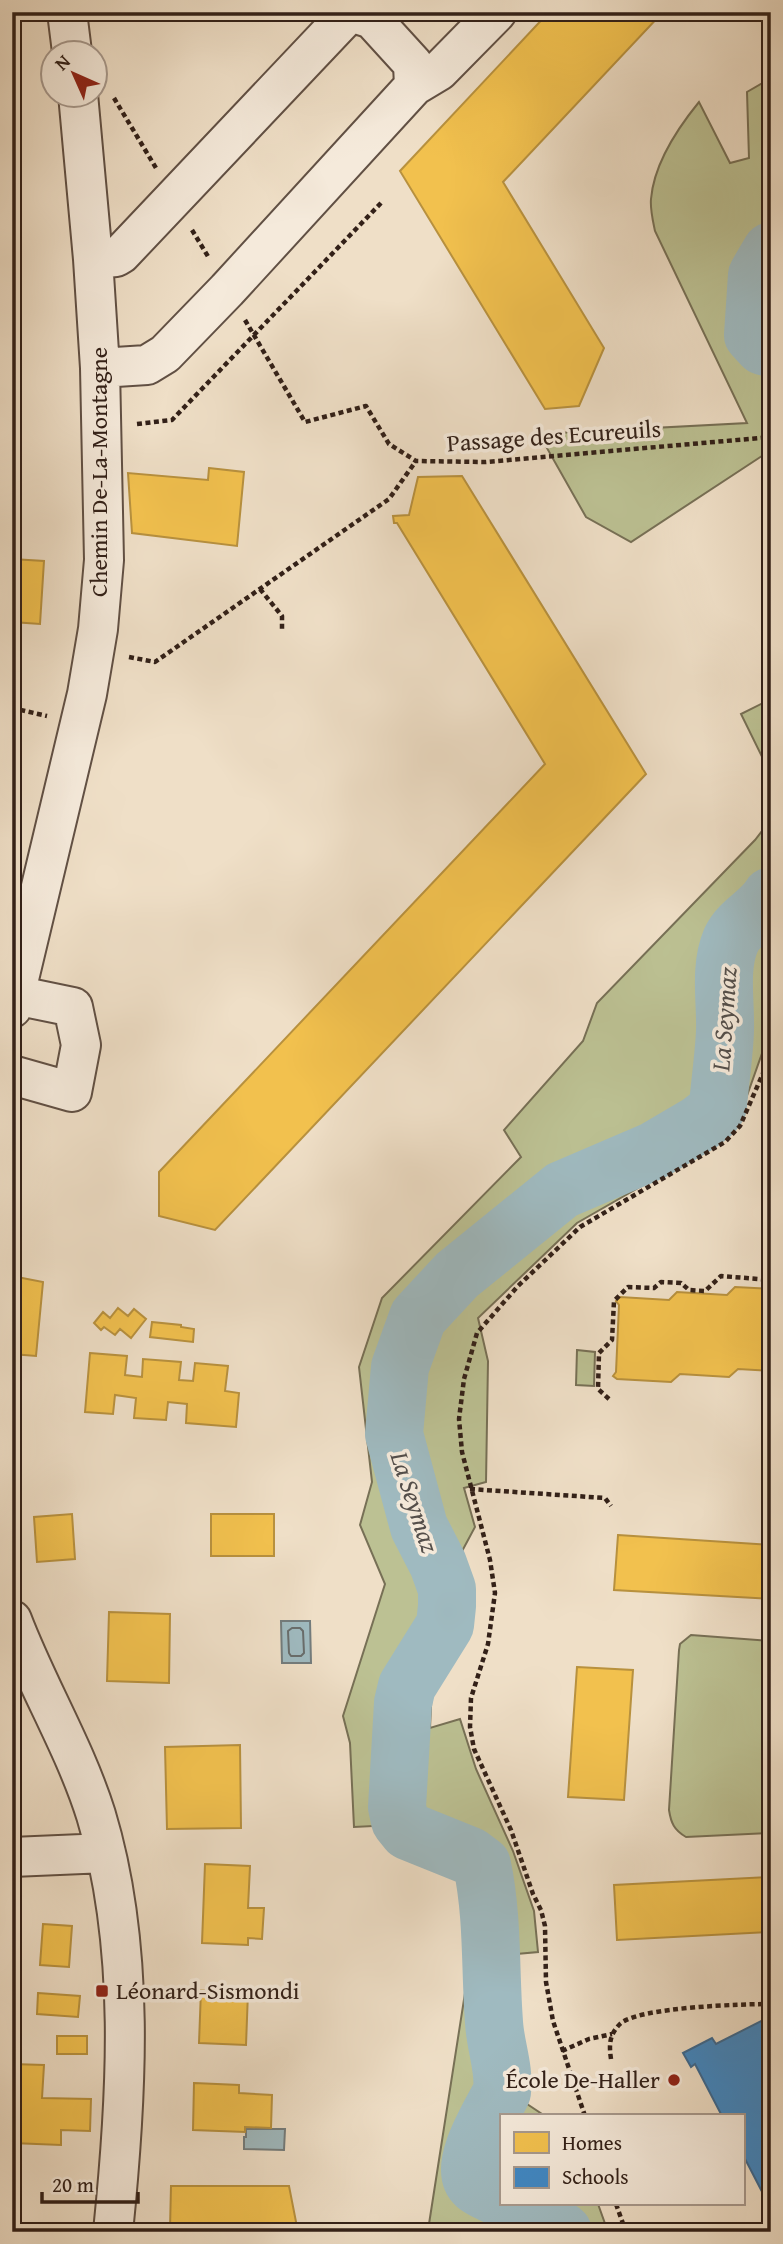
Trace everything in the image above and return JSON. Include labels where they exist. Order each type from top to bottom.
[{"type":"street","points":[[67,12],[70,38]]},
{"type":"street","points":[[93,259],[121,254],[350,12],[372,19],[413,64],[414,86]]},
{"type":"street","points":[[100,368],[148,365],[165,354],[237,280],[414,86],[439,71],[497,12]]},
{"type":"street","name":"Chemin De-La-Montagne","points":[[14,1001],[87,694],[98,629],[104,560],[100,368],[79,108]]},
{"type":"street","points":[[12,1075],[72,1091],[80,1045],[74,1007],[14,1001]]},
{"type":"street","points":[[12,1620],[95,1813],[114,1892],[124,1994],[125,2055],[113,2232]]},
{"type":"street","points":[[12,1857],[106,1853]]},
{"type":"path","points":[[125,426],[172,420],[381,203]]},
{"type":"path","name":"Passage des Ecureuils","points":[[366,406],[389,444],[416,461],[486,462],[771,437]]},
{"type":"path","points":[[118,655],[155,662],[389,499],[416,461]]},
{"type":"path","points":[[260,589],[282,616],[282,631]]},
{"type":"path","points":[[12,708],[52,717]]},
{"type":"path","points":[[584,2114],[553,2021],[546,1982],[545,1926],[541,1910],[511,1830],[474,1749],[470,1727],[471,1698],[488,1644],[495,1593],[490,1560],[462,1452],[459,1419],[464,1379],[477,1333],[518,1286],[580,1227],[726,1142],[740,1126],[771,1055]]},
{"type":"path","points":[[609,1399],[597,1389],[599,1353],[612,1340],[614,1301],[628,1287],[654,1288],[661,1282],[681,1283],[689,1290],[705,1291],[721,1276],[771,1280]]},
{"type":"path","points":[[470,1489],[605,1498],[611,1506]]},
{"type":"path","points":[[611,2059],[608,2046],[612,2034],[622,2021],[641,2014],[771,2004]]},
{"type":"path","points":[[562,2051],[589,2039],[612,2034]]},
{"type":"path","points":[[617,2206],[626,2232]]},
{"type":"green space","points":[[771,78],[771,450],[631,542],[586,517],[539,434],[747,423],[655,231],[651,199],[657,172],[668,147],[699,102],[730,163],[749,158],[747,92]]},
{"type":"green space","points":[[771,699],[771,775],[741,714]]},
{"type":"green space","points":[[771,813],[771,1028],[743,1107],[687,1160],[577,1223],[478,1318],[488,1361],[486,1482],[464,1488],[475,1527],[460,1555],[470,1606],[463,1634],[432,1686],[430,1728],[460,1719],[476,1769],[513,1851],[534,1911],[538,1952],[505,1955],[503,1912],[484,1852],[467,1839],[414,1824],[354,1827],[350,1743],[343,1716],[385,1584],[360,1525],[372,1482],[359,1367],[382,1298],[521,1157],[504,1130],[583,1041],[597,1003],[755,840]]},
{"type":"green space","points":[[577,1350],[595,1352],[594,1386],[576,1385]]},
{"type":"green space","points":[[691,1635],[771,1641],[771,1833],[686,1837],[672,1822],[669,1810],[679,1650],[680,1644]]},
{"type":"green space","points":[[465,1993],[517,1998],[515,2096],[542,2114],[500,2114],[500,2206],[599,2206],[608,2232],[482,2232],[429,2224]]},
{"type":"water","points":[[281,1621],[310,1621],[311,1663],[282,1663]]},
{"type":"water","points":[[246,2129],[285,2129],[284,2150],[244,2149]]},
{"type":"building: Homes","points":[[549,12],[663,12],[503,182],[604,348],[579,406],[545,409],[400,171]]},
{"type":"building: Homes","points":[[209,468],[244,472],[237,546],[132,533],[128,473],[208,480]]},
{"type":"building: Homes","points":[[462,476],[646,774],[215,1230],[159,1216],[159,1172],[545,764],[397,523],[394,523],[393,516],[409,515],[418,477]]},
{"type":"building: Homes","points":[[12,559],[44,561],[40,624],[12,622]]},
{"type":"building: Homes","points":[[12,1276],[43,1282],[36,1356],[12,1354]]},
{"type":"building: Homes","points":[[735,1287],[771,1289],[771,1371],[738,1369],[729,1377],[680,1374],[671,1382],[617,1379],[613,1376],[616,1372],[619,1305],[616,1301],[620,1297],[669,1300],[677,1292],[727,1295]]},
{"type":"building: Homes","points":[[118,1308],[128,1316],[134,1309],[146,1319],[131,1338],[120,1329],[115,1335],[104,1327],[101,1330],[94,1323],[103,1312],[110,1318]]},
{"type":"building: Homes","points":[[152,1322],[194,1329],[193,1342],[150,1337]]},
{"type":"building: Homes","points":[[90,1353],[127,1356],[125,1375],[142,1377],[143,1359],[181,1362],[179,1380],[193,1381],[195,1363],[228,1366],[225,1391],[239,1393],[236,1427],[186,1423],[187,1404],[168,1402],[166,1420],[134,1418],[136,1398],[115,1395],[113,1414],[85,1412]]},
{"type":"building: Homes","points":[[72,1514],[75,1559],[37,1562],[34,1517]]},
{"type":"building: Homes","points":[[211,1514],[274,1514],[274,1556],[211,1556]]},
{"type":"building: Homes","points":[[618,1535],[771,1545],[771,1599],[614,1590]]},
{"type":"building: Homes","points":[[109,1612],[170,1614],[169,1683],[107,1681]]},
{"type":"building: Homes","points":[[577,1667],[633,1670],[624,1800],[568,1797]]},
{"type":"building: Homes","points":[[240,1745],[241,1828],[167,1829],[165,1747]]},
{"type":"building: Homes","points":[[205,1864],[250,1866],[248,1908],[264,1908],[262,1939],[248,1938],[248,1945],[202,1943]]},
{"type":"building: Homes","points":[[771,1877],[771,1932],[617,1940],[614,1885]]},
{"type":"building: Homes","points":[[43,1924],[72,1926],[69,1967],[40,1965]]},
{"type":"building: Homes","points":[[201,1990],[248,1992],[246,2045],[199,2043]]},
{"type":"building: Homes","points":[[38,1993],[80,1996],[78,2017],[37,2014]]},
{"type":"building: Homes","points":[[57,2036],[87,2036],[87,2054],[57,2054]]},
{"type":"building: Homes","points":[[12,2064],[44,2065],[42,2098],[91,2099],[90,2131],[61,2130],[61,2145],[12,2143]]},
{"type":"building: Homes","points":[[194,2083],[239,2085],[239,2093],[272,2095],[271,2128],[245,2127],[245,2132],[193,2130]]},
{"type":"building: Homes","points":[[171,2186],[289,2186],[298,2232],[189,2232],[170,2229]]},
{"type":"building: Schools","points":[[771,2016],[771,2209],[744,2157],[744,2114],[721,2114],[695,2064],[691,2067],[683,2053],[712,2038],[716,2044]]},
{"type":"waterway","name":"La Seymaz","points":[[771,251],[757,275],[753,335],[763,346],[771,348]]},
{"type":"waterway","name":"La Seymaz","points":[[500,2198],[476,2185],[471,2177],[470,2166],[478,2139],[502,2092],[503,2083],[495,2031],[490,1923],[482,1865],[470,1856],[408,1831],[400,1821],[397,1807],[403,1703],[407,1686],[445,1625],[447,1606],[447,1589],[419,1527],[394,1434],[400,1367],[418,1317],[457,1275],[562,1190],[653,1151],[712,1114],[718,1106],[724,1050],[724,973],[727,951],[735,933],[771,896]]},
{"type":"waterway","name":"La Seymaz","points":[[516,2206],[544,2218],[563,2232]]},
{"type":"place","name":"Léonard-Sismondi","points":[[102,1991]]},
{"type":"place","name":"École De-Haller","points":[[674,2080]]}]
